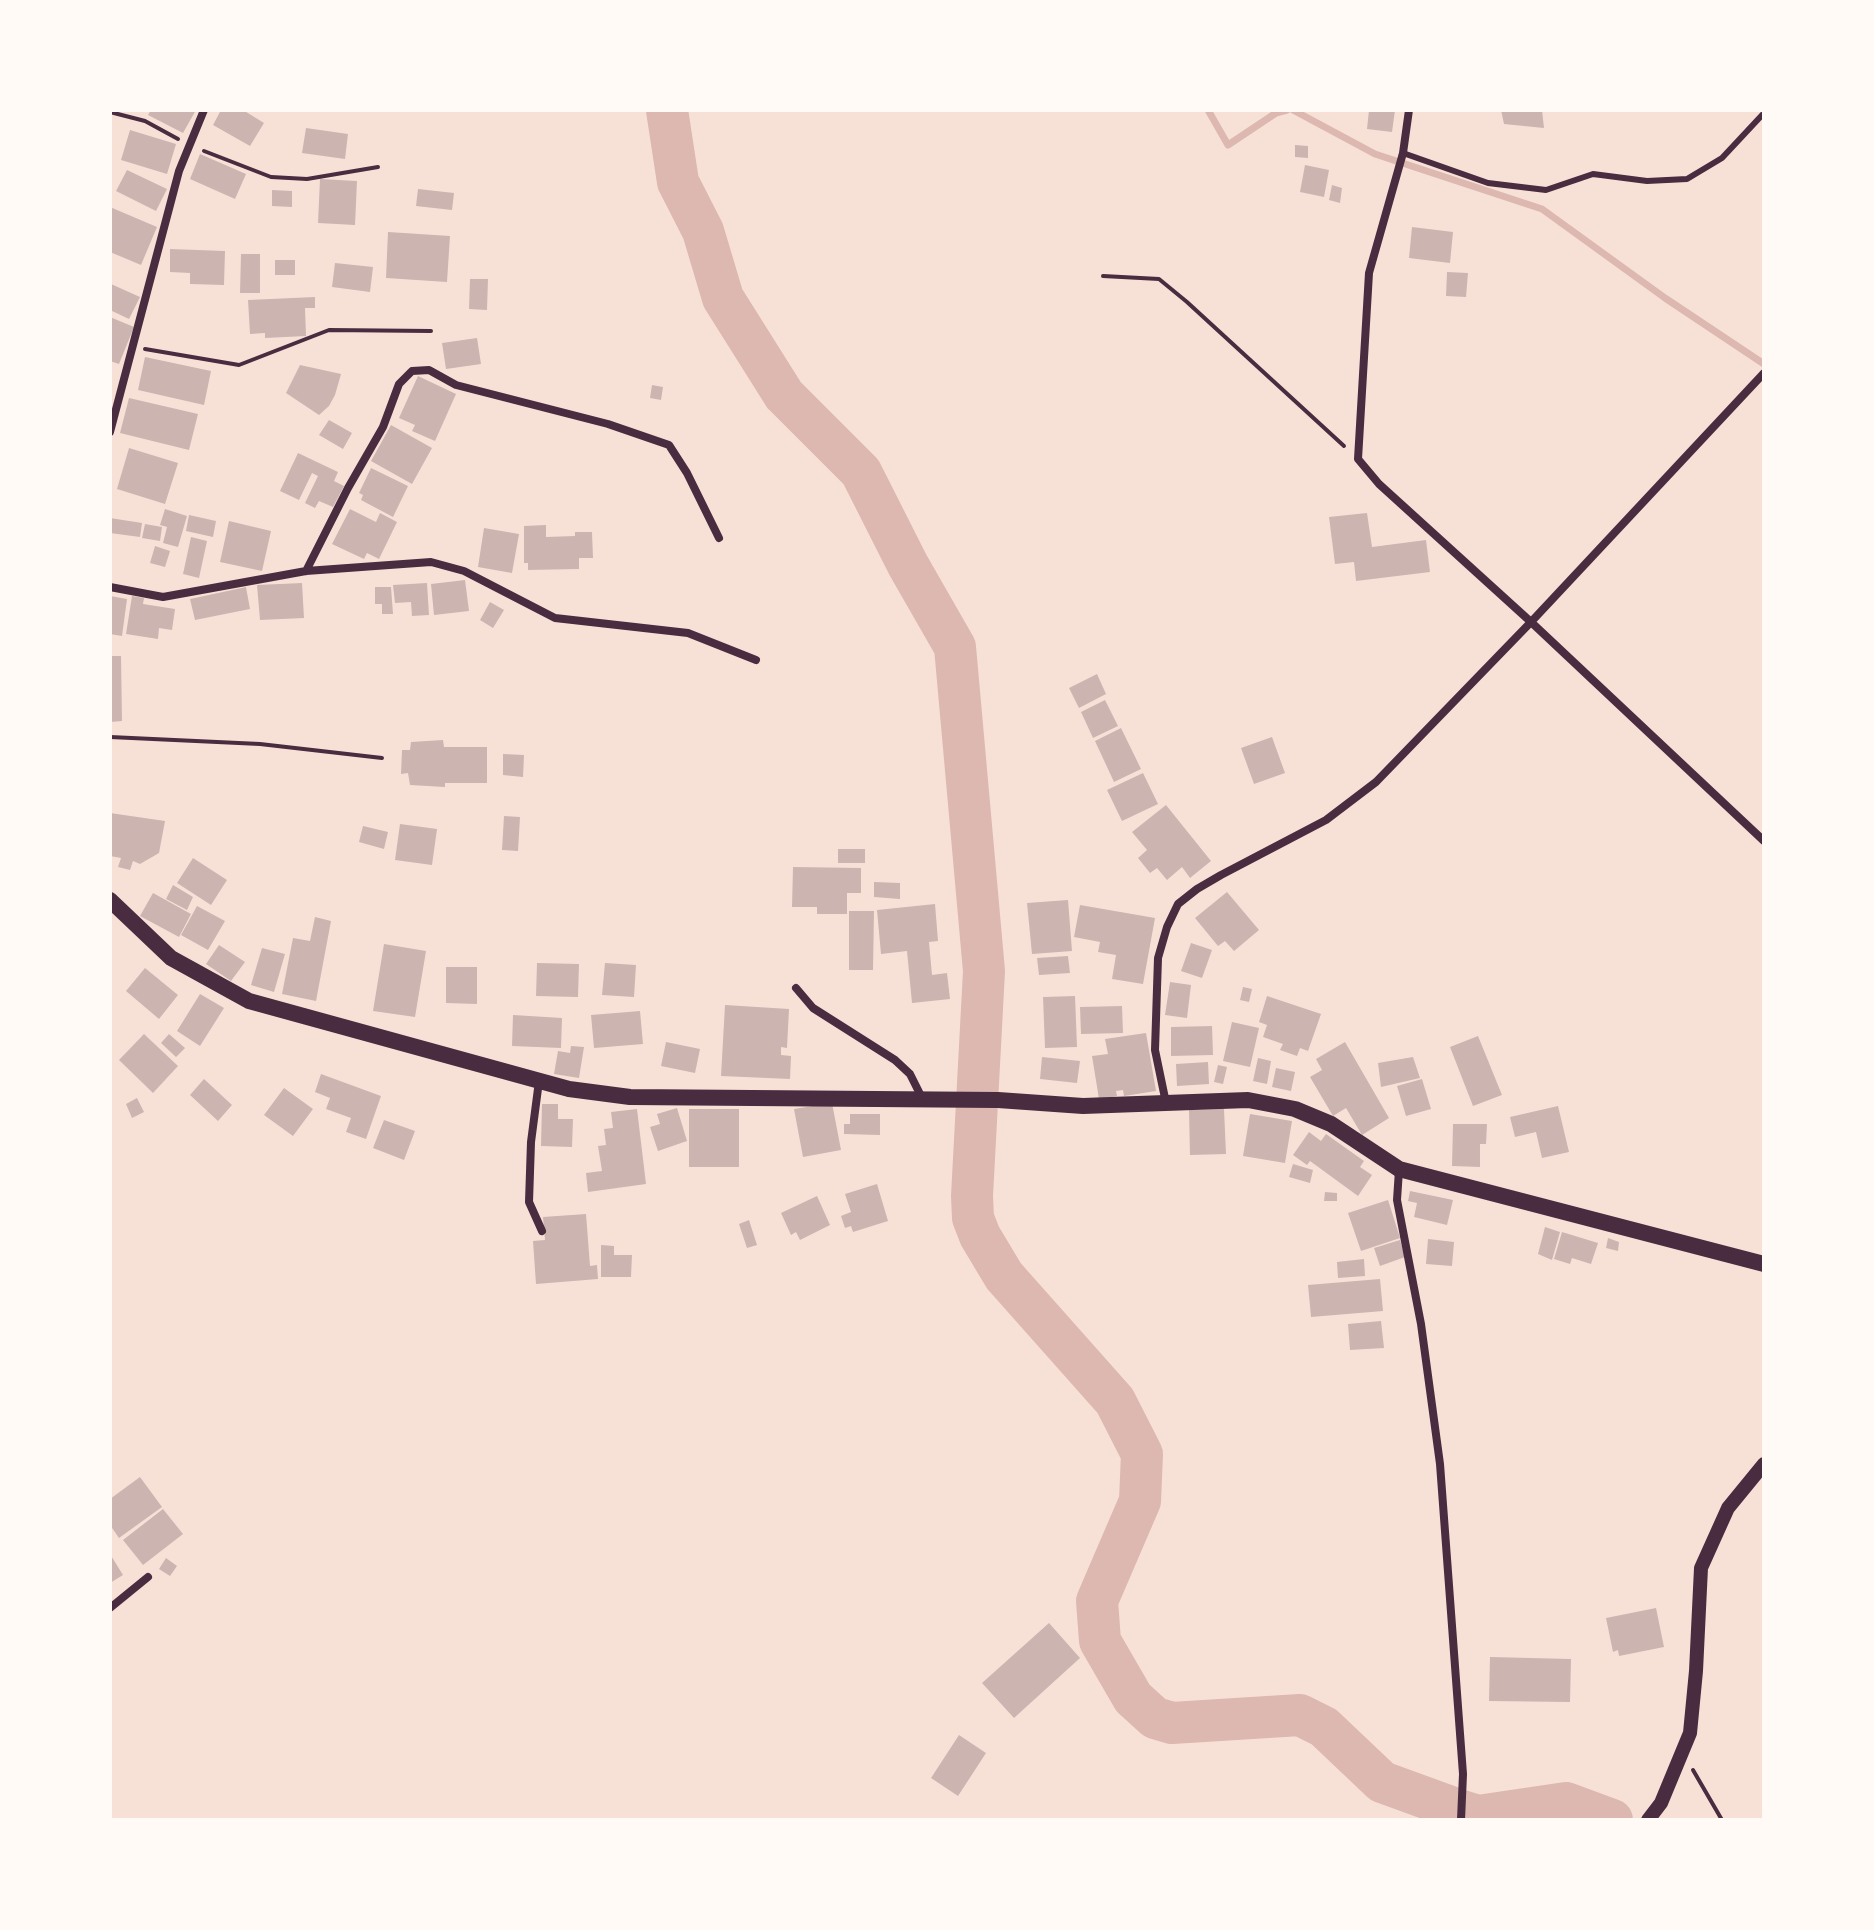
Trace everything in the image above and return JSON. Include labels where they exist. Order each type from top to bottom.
[{"type":"main road","points":[[110,900],[171,958],[249,1001],[569,1089],[630,1097],[998,1100],[1083,1106],[1248,1100],[1295,1109],[1331,1124],[1399,1169],[1764,1264]]},
{"type":"street","points":[[110,432],[179,171],[204,110]]},
{"type":"street","points":[[1409,110],[1403,153],[1369,273],[1358,459],[1379,484],[1764,841]]},
{"type":"street","points":[[306,571],[383,427],[399,384],[412,371],[429,370],[456,385],[608,424],[669,445],[687,473],[719,538]]},
{"type":"street","points":[[1167,1104],[1155,1050],[1158,958],[1178,904],[1221,875],[1326,820],[1376,782],[1764,373]]},
{"type":"street","points":[[110,587],[163,597],[306,571],[431,562],[464,571],[555,618],[688,633],[756,660]]},
{"type":"street","points":[[796,988],[813,1008],[895,1060],[910,1074],[923,1099]]},
{"type":"street","points":[[539,1080],[531,1142],[529,1202],[542,1231]]},
{"type":"street","points":[[1399,1169],[1397,1200],[1421,1324],[1440,1464],[1463,1774],[1461,1820]]},
{"type":"street","points":[[1648,1820],[1661,1803],[1690,1733],[1701,1568],[1728,1508],[1764,1464]]},
{"type":"street","points":[[110,1608],[148,1577]]},
{"type":"lane","points":[[1403,153],[1488,183],[1546,190],[1593,174],[1647,181],[1687,179],[1722,158],[1764,113]]},
{"type":"path","points":[[110,112],[145,121],[190,146],[271,177],[307,179],[378,167]]},
{"type":"path","points":[[1103,276],[1159,279],[1358,459]]},
{"type":"path","points":[[133,347],[239,365],[329,330],[431,331]]},
{"type":"path","points":[[110,737],[260,744],[382,758]]},
{"type":"path","points":[[1682,1752],[1722,1820]]},
{"type":"building","points":[[151,110],[196,110],[183,133],[148,115]]},
{"type":"building","points":[[221,110],[243,110],[264,123],[250,146],[213,125]]},
{"type":"building","points":[[1369,110],[1395,110],[1392,132],[1367,129]]},
{"type":"building","points":[[1501,110],[1542,110],[1544,128],[1504,124]]},
{"type":"building","points":[[306,128],[348,134],[345,159],[302,153]]},
{"type":"building","points":[[130,130],[176,144],[167,174],[121,160]]},
{"type":"building","points":[[1295,145],[1308,146],[1308,158],[1295,157]]},
{"type":"building","points":[[200,154],[246,174],[235,199],[190,179]]},
{"type":"building","points":[[1305,165],[1329,170],[1324,197],[1300,192]]},
{"type":"building","points":[[127,170],[167,189],[156,211],[116,191]]},
{"type":"building","points":[[320,179],[357,181],[355,225],[318,223]]},
{"type":"building","points":[[1332,185],[1342,188],[1340,203],[1329,200]]},
{"type":"building","points":[[418,189],[454,193],[452,210],[416,206]]},
{"type":"building","points":[[272,190],[292,191],[292,207],[272,206]]},
{"type":"building","points":[[110,207],[157,227],[141,265],[110,252]]},
{"type":"building","points":[[1412,227],[1453,232],[1450,263],[1409,258]]},
{"type":"building","points":[[388,232],[450,236],[447,282],[386,278]]},
{"type":"building","points":[[170,249],[225,251],[224,285],[190,284],[190,273],[170,272]]},
{"type":"building","points":[[241,254],[260,254],[260,293],[240,293]]},
{"type":"building","points":[[275,260],[295,260],[295,275],[275,275]]},
{"type":"building","points":[[335,263],[373,267],[370,292],[332,287]]},
{"type":"building","points":[[1447,272],[1468,273],[1466,297],[1446,296]]},
{"type":"building","points":[[470,279],[488,279],[487,310],[469,309]]},
{"type":"building","points":[[111,284],[140,297],[129,319],[110,310]]},
{"type":"building","points":[[315,297],[315,308],[305,308],[306,336],[265,338],[265,333],[250,334],[248,300]]},
{"type":"building","points":[[110,317],[134,327],[119,364],[110,361]]},
{"type":"building","points":[[477,338],[481,364],[446,369],[442,343]]},
{"type":"building","points":[[145,357],[211,371],[204,405],[138,390]]},
{"type":"building","points":[[300,365],[341,374],[335,395],[319,415],[286,393]]},
{"type":"building","points":[[418,376],[456,394],[435,441],[412,431],[415,425],[399,418]]},
{"type":"building","points":[[652,385],[663,387],[661,400],[650,398]]},
{"type":"building","points":[[129,398],[198,414],[189,450],[120,433]]},
{"type":"building","points":[[329,420],[352,433],[343,449],[319,435]]},
{"type":"building","points":[[391,425],[432,448],[412,484],[371,461]]},
{"type":"building","points":[[129,448],[178,463],[165,504],[117,489]]},
{"type":"building","points":[[298,453],[338,472],[334,481],[344,486],[333,507],[319,501],[315,508],[305,503],[318,476],[312,473],[299,500],[280,491]]},
{"type":"building","points":[[371,468],[408,486],[393,517],[361,500],[363,495],[359,493]]},
{"type":"building","points":[[165,509],[187,516],[178,547],[163,543],[167,527],[160,525]]},
{"type":"building","points":[[350,509],[376,522],[380,513],[397,522],[379,559],[367,553],[364,559],[332,544]]},
{"type":"building","points":[[1367,513],[1372,547],[1426,540],[1430,572],[1356,581],[1354,562],[1335,564],[1329,517]]},
{"type":"building","points":[[189,515],[216,521],[213,537],[186,531]]},
{"type":"building","points":[[110,518],[142,523],[140,537],[110,533]]},
{"type":"building","points":[[229,521],[271,531],[262,571],[220,562]]},
{"type":"building","points":[[145,524],[162,527],[160,541],[142,538]]},
{"type":"building","points":[[546,525],[546,537],[592,532],[593,558],[579,558],[579,569],[528,570],[528,563],[524,563],[524,526]]},
{"type":"building","points":[[484,528],[519,534],[512,573],[478,567]]},
{"type":"building","points":[[191,537],[207,541],[199,578],[183,574]]},
{"type":"building","points":[[155,546],[170,551],[165,567],[150,563]]},
{"type":"building","points":[[465,580],[469,611],[434,615],[431,584]]},
{"type":"building","points":[[302,583],[304,618],[260,620],[257,585]]},
{"type":"building","points":[[427,583],[429,615],[412,616],[411,602],[395,603],[393,585]]},
{"type":"building","points":[[246,587],[250,609],[195,620],[190,599]]},
{"type":"building","points":[[375,587],[391,587],[393,614],[382,614],[382,604],[375,604]]},
{"type":"building","points":[[110,596],[127,599],[122,636],[110,634]]},
{"type":"building","points":[[132,596],[144,598],[143,604],[175,609],[172,630],[159,628],[158,639],[126,634]]},
{"type":"building","points":[[490,602],[504,610],[493,628],[480,620]]},
{"type":"building","points":[[110,656],[121,656],[122,721],[110,722]]},
{"type":"building","points":[[1097,674],[1106,694],[1079,708],[1069,688]]},
{"type":"building","points":[[1105,700],[1118,726],[1093,738],[1081,712]]},
{"type":"building","points":[[1121,728],[1141,769],[1114,782],[1095,741]]},
{"type":"building","points":[[1272,737],[1285,773],[1254,784],[1241,748]]},
{"type":"building","points":[[443,740],[444,747],[487,747],[487,783],[445,783],[445,787],[410,785],[408,773],[401,774],[402,750],[410,750],[411,742]]},
{"type":"building","points":[[503,754],[524,755],[523,777],[503,775]]},
{"type":"building","points":[[1143,773],[1158,804],[1122,821],[1107,790]]},
{"type":"building","points":[[1166,805],[1211,861],[1190,878],[1182,867],[1167,880],[1157,868],[1150,873],[1138,858],[1147,850],[1132,832]]},
{"type":"building","points":[[110,813],[165,821],[159,853],[140,864],[133,861],[130,870],[118,867],[121,858],[110,856]]},
{"type":"building","points":[[504,816],[520,817],[518,851],[502,850]]},
{"type":"building","points":[[400,824],[437,829],[432,865],[395,860]]},
{"type":"building","points":[[363,826],[388,832],[384,849],[359,842]]},
{"type":"building","points":[[838,849],[865,849],[865,863],[838,863]]},
{"type":"building","points":[[193,858],[227,880],[211,905],[177,883]]},
{"type":"building","points":[[793,867],[861,868],[861,893],[847,893],[847,914],[817,914],[817,907],[792,907]]},
{"type":"building","points":[[874,882],[900,883],[900,899],[874,897]]},
{"type":"building","points":[[173,885],[193,897],[187,910],[166,899]]},
{"type":"building","points":[[1227,892],[1259,930],[1234,951],[1225,941],[1218,946],[1195,918]]},
{"type":"building","points":[[153,893],[191,914],[179,937],[140,916]]},
{"type":"building","points":[[1068,900],[1072,951],[1032,954],[1027,903]]},
{"type":"building","points":[[935,904],[938,941],[929,942],[932,975],[947,973],[950,999],[912,1003],[907,951],[881,954],[877,910]]},
{"type":"building","points":[[1080,905],[1155,918],[1143,984],[1112,979],[1116,955],[1098,952],[1100,942],[1074,937]]},
{"type":"building","points":[[197,906],[225,921],[208,950],[181,935]]},
{"type":"building","points":[[849,911],[874,911],[873,970],[849,970]]},
{"type":"building","points":[[315,917],[331,921],[316,1001],[282,994],[293,938],[310,941]]},
{"type":"building","points":[[1191,943],[1212,950],[1202,978],[1181,971]]},
{"type":"building","points":[[384,944],[426,951],[415,1017],[373,1011]]},
{"type":"building","points":[[219,945],[245,962],[231,981],[206,964]]},
{"type":"building","points":[[262,948],[285,954],[274,992],[251,985]]},
{"type":"building","points":[[1068,956],[1070,973],[1039,975],[1037,958]]},
{"type":"building","points":[[537,963],[579,964],[578,997],[536,996]]},
{"type":"building","points":[[605,963],[636,965],[634,997],[602,995]]},
{"type":"building","points":[[446,967],[477,967],[477,1004],[446,1003]]},
{"type":"building","points":[[145,968],[178,995],[159,1019],[126,991]]},
{"type":"building","points":[[1170,982],[1191,985],[1187,1018],[1165,1015]]},
{"type":"building","points":[[1243,987],[1252,989],[1249,1002],[1240,1000]]},
{"type":"building","points":[[200,994],[224,1008],[200,1046],[177,1031]]},
{"type":"building","points":[[1075,996],[1077,1047],[1045,1048],[1043,997]]},
{"type":"building","points":[[1267,996],[1321,1014],[1308,1051],[1300,1048],[1297,1056],[1280,1050],[1283,1044],[1263,1037],[1267,1025],[1259,1022]]},
{"type":"building","points":[[725,1005],[789,1009],[787,1048],[781,1047],[781,1055],[791,1056],[790,1079],[721,1076]]},
{"type":"building","points":[[1122,1006],[1123,1033],[1081,1034],[1080,1007]]},
{"type":"building","points":[[640,1011],[643,1044],[594,1048],[591,1015]]},
{"type":"building","points":[[513,1015],[562,1018],[561,1048],[512,1046]]},
{"type":"building","points":[[1232,1022],[1259,1028],[1250,1067],[1223,1061]]},
{"type":"building","points":[[1212,1026],[1213,1055],[1171,1056],[1171,1027]]},
{"type":"building","points":[[1146,1033],[1156,1091],[1124,1096],[1123,1090],[1116,1091],[1117,1096],[1099,1099],[1092,1056],[1108,1054],[1105,1039]]},
{"type":"building","points":[[144,1034],[178,1066],[153,1093],[119,1060]]},
{"type":"building","points":[[169,1034],[185,1048],[176,1057],[161,1043]]},
{"type":"building","points":[[1478,1036],[1502,1095],[1473,1106],[1450,1047]]},
{"type":"building","points":[[666,1042],[700,1049],[695,1073],[661,1066]]},
{"type":"building","points":[[1345,1042],[1389,1118],[1362,1135],[1346,1108],[1333,1116],[1310,1077],[1322,1070],[1316,1059]]},
{"type":"building","points":[[571,1046],[584,1047],[579,1078],[554,1074],[558,1051],[570,1053]]},
{"type":"building","points":[[1042,1057],[1080,1061],[1077,1083],[1040,1079]]},
{"type":"building","points":[[1413,1057],[1420,1078],[1381,1087],[1378,1063]]},
{"type":"building","points":[[1258,1058],[1271,1061],[1267,1084],[1253,1081]]},
{"type":"building","points":[[1208,1062],[1209,1084],[1177,1086],[1176,1064]]},
{"type":"building","points":[[1218,1065],[1227,1067],[1223,1084],[1214,1082]]},
{"type":"building","points":[[1276,1068],[1295,1072],[1291,1091],[1272,1087]]},
{"type":"building","points":[[321,1074],[381,1096],[366,1139],[346,1132],[351,1118],[326,1109],[330,1098],[315,1092]]},
{"type":"building","points":[[204,1079],[232,1105],[218,1121],[190,1095]]},
{"type":"building","points":[[1422,1079],[1431,1109],[1406,1116],[1397,1086]]},
{"type":"building","points":[[284,1088],[313,1109],[293,1136],[264,1115]]},
{"type":"building","points":[[137,1098],[144,1112],[132,1118],[126,1104]]},
{"type":"building","points":[[832,1103],[841,1150],[803,1157],[794,1109]]},
{"type":"building","points":[[542,1104],[558,1104],[558,1119],[573,1119],[572,1147],[541,1146]]},
{"type":"building","points":[[1558,1106],[1569,1152],[1542,1158],[1536,1132],[1515,1137],[1510,1117]]},
{"type":"building","points":[[677,1108],[687,1141],[658,1151],[650,1127],[660,1124],[657,1114]]},
{"type":"building","points":[[637,1109],[646,1184],[588,1192],[586,1173],[602,1171],[598,1146],[606,1145],[604,1129],[613,1128],[611,1112]]},
{"type":"building","points":[[689,1109],[739,1109],[739,1167],[689,1167]]},
{"type":"building","points":[[1224,1109],[1226,1154],[1190,1155],[1189,1110]]},
{"type":"building","points":[[850,1114],[880,1114],[880,1135],[844,1134],[844,1124],[850,1124]]},
{"type":"building","points":[[1250,1114],[1292,1121],[1285,1163],[1243,1156]]},
{"type":"building","points":[[384,1120],[415,1131],[404,1160],[373,1148]]},
{"type":"building","points":[[1453,1124],[1487,1124],[1486,1144],[1480,1144],[1480,1167],[1452,1166]]},
{"type":"building","points":[[1309,1132],[1321,1141],[1326,1134],[1364,1161],[1360,1167],[1372,1175],[1358,1196],[1310,1161],[1307,1165],[1293,1155]]},
{"type":"building","points":[[1293,1164],[1313,1170],[1310,1183],[1289,1177]]},
{"type":"building","points":[[877,1184],[888,1221],[853,1232],[851,1226],[845,1228],[841,1216],[851,1212],[845,1194]]},
{"type":"building","points":[[1410,1191],[1453,1200],[1447,1225],[1414,1217],[1417,1203],[1408,1201]]},
{"type":"building","points":[[1325,1192],[1337,1193],[1337,1201],[1324,1201]]},
{"type":"building","points":[[817,1196],[830,1225],[800,1240],[796,1232],[791,1235],[781,1213]]},
{"type":"building","points":[[1388,1200],[1400,1238],[1361,1251],[1348,1213]]},
{"type":"building","points":[[586,1214],[590,1266],[597,1265],[598,1279],[536,1284],[533,1241],[545,1240],[543,1217]]},
{"type":"building","points":[[749,1220],[757,1245],[747,1248],[739,1224]]},
{"type":"building","points":[[1545,1227],[1560,1232],[1552,1260],[1538,1254]]},
{"type":"building","points":[[1562,1232],[1598,1243],[1591,1264],[1572,1258],[1570,1264],[1554,1259]]},
{"type":"building","points":[[1608,1238],[1619,1242],[1618,1251],[1606,1248]]},
{"type":"building","points":[[1428,1239],[1454,1242],[1452,1266],[1426,1264]]},
{"type":"building","points":[[1400,1240],[1405,1257],[1380,1266],[1374,1248]]},
{"type":"building","points":[[601,1245],[614,1246],[614,1255],[632,1255],[631,1277],[601,1277]]},
{"type":"building","points":[[1364,1259],[1365,1276],[1338,1278],[1337,1262]]},
{"type":"building","points":[[1380,1279],[1383,1311],[1311,1317],[1308,1285]]},
{"type":"building","points":[[1381,1321],[1384,1348],[1350,1350],[1348,1324]]},
{"type":"building","points":[[140,1477],[162,1507],[119,1538],[110,1525],[110,1499]]},
{"type":"building","points":[[163,1509],[183,1534],[143,1565],[123,1540]]},
{"type":"building","points":[[110,1554],[123,1575],[110,1583]]},
{"type":"building","points":[[166,1558],[177,1566],[170,1576],[159,1569]]},
{"type":"building","points":[[1656,1608],[1664,1647],[1619,1656],[1618,1650],[1613,1652],[1606,1618]]},
{"type":"building","points":[[1049,1623],[1080,1658],[1014,1718],[982,1683]]},
{"type":"building","points":[[1490,1657],[1571,1659],[1570,1702],[1489,1701]]},
{"type":"building","points":[[959,1735],[986,1753],[958,1796],[931,1778]]},
{"type":"waterway","points":[[667,110],[678,182],[703,231],[723,298],[784,395],[861,472],[908,565],[955,647],[984,971],[973,1218],[1004,1276],[1115,1401],[1142,1454],[1140,1501],[1097,1601],[1100,1641],[1133,1698],[1155,1718],[1172,1723],[1300,1715],[1324,1727],[1382,1782],[1459,1810],[1478,1816],[1566,1803],[1612,1820]]},
{"type":"waterway","points":[[1208,110],[1228,145],[1276,113],[1287,110]]},
{"type":"waterway","points":[[1293,110],[1375,154],[1542,209],[1665,298],[1764,364]]}]
